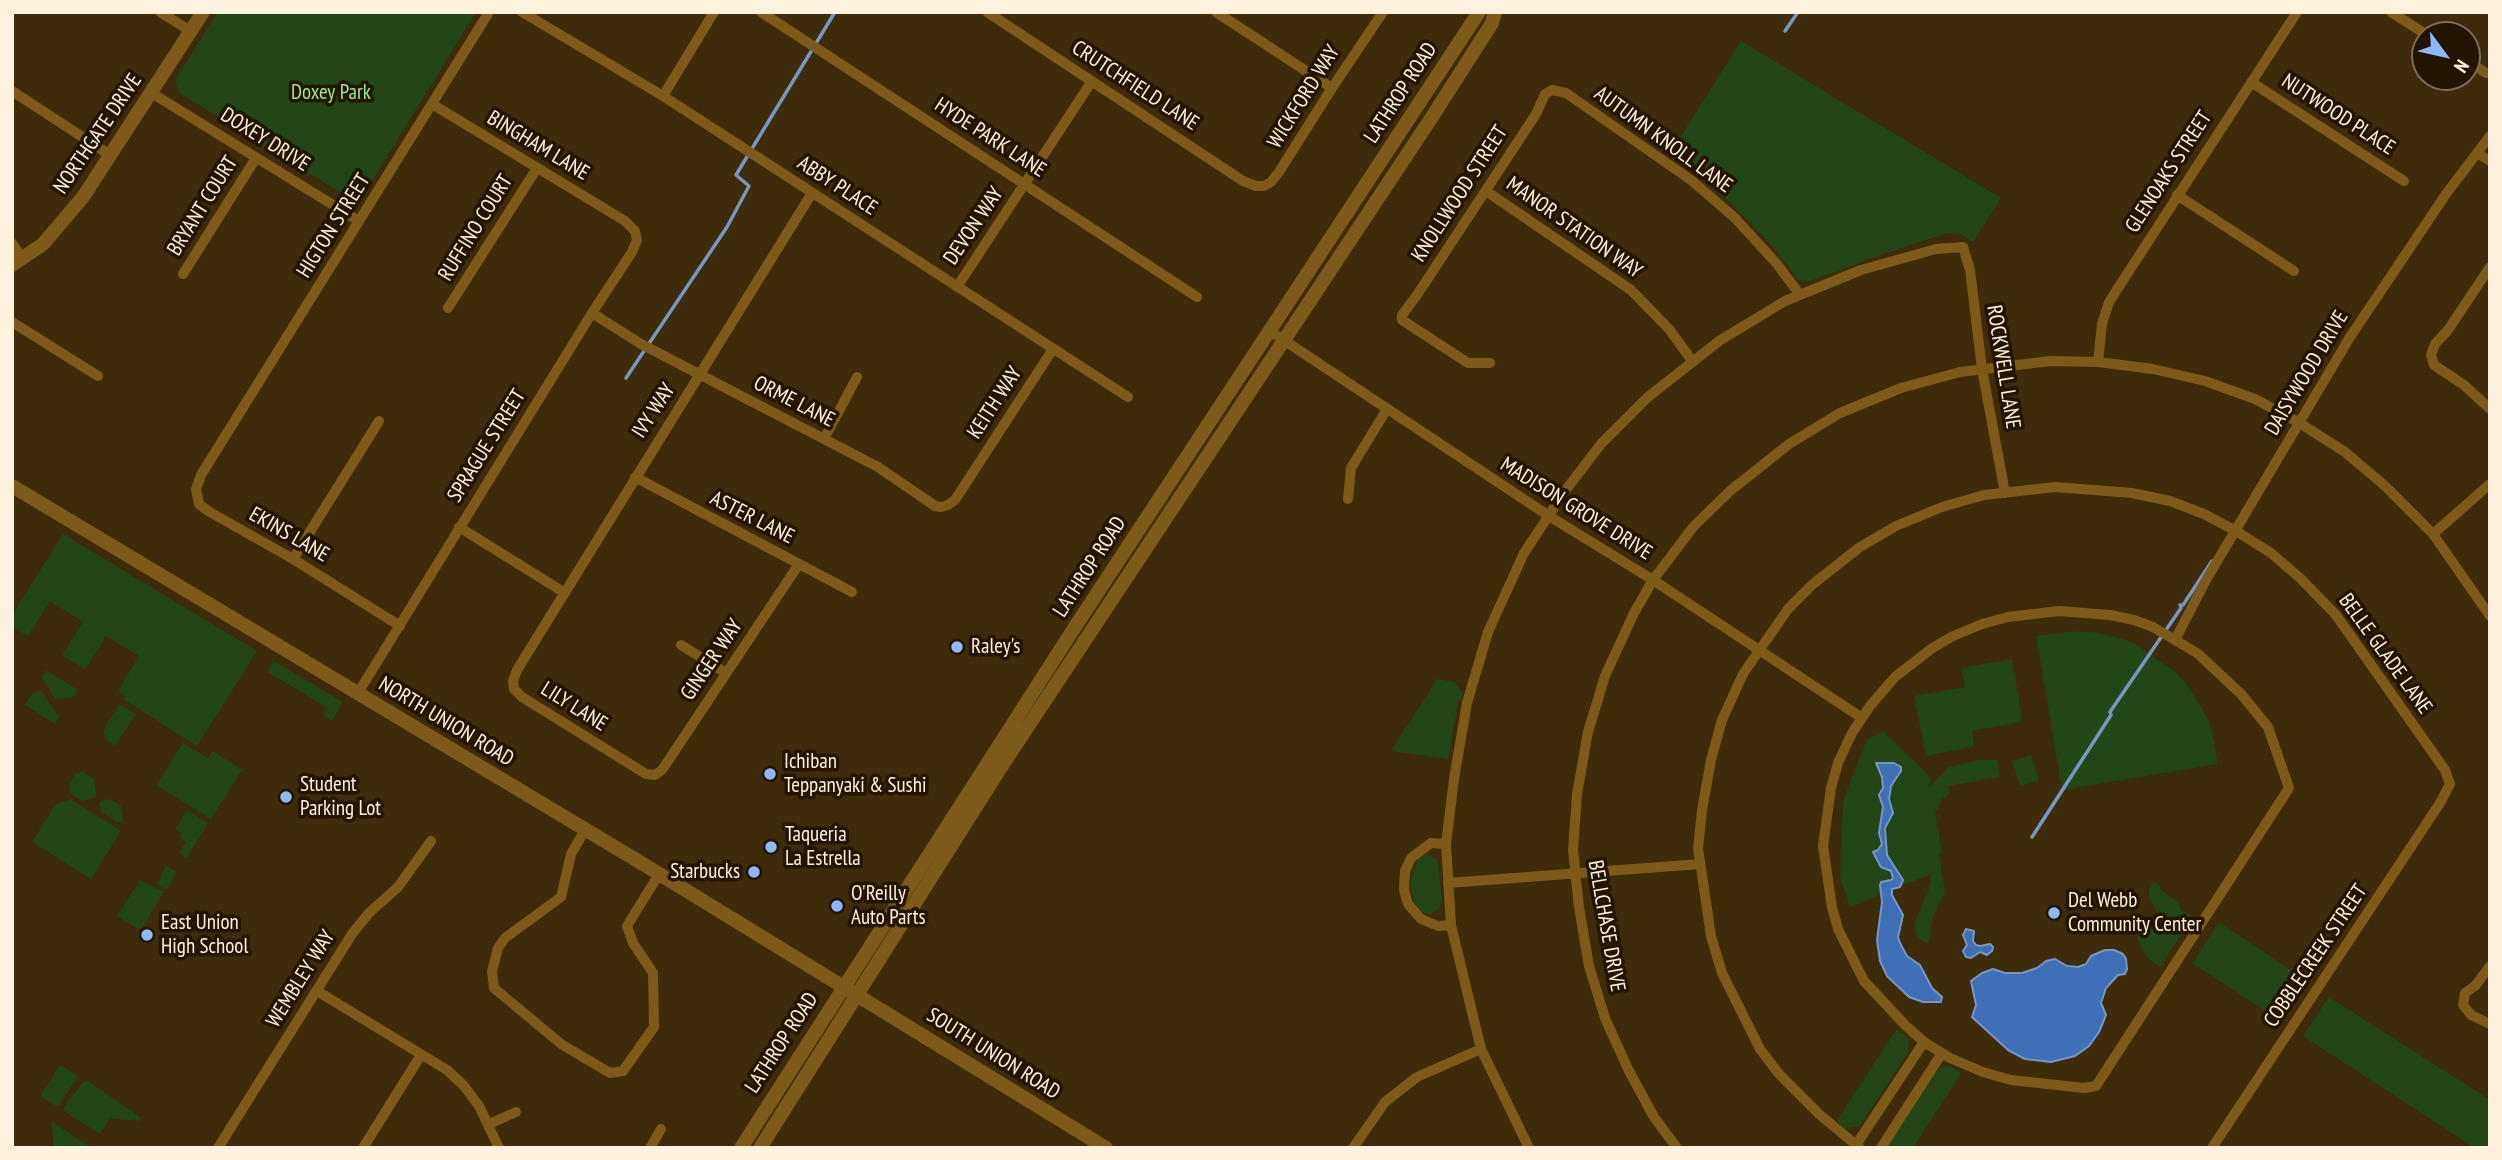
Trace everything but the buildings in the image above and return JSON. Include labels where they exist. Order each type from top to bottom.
[{"type":"main road","name":"NORTHGATE DRIVE","points":[[18,262],[43,244],[75,207],[203,12]]},
{"type":"main road","name":"LATHROP ROAD","points":[[760,1148],[858,996],[1079,634],[1270,331],[1479,12]]},
{"type":"main road","name":"LATHROP ROAD","points":[[741,1148],[844,987],[1079,634],[1285,340],[1492,23],[1494,12]]},
{"type":"main road","name":"NORTH UNION ROAD","points":[[12,486],[858,996]]},
{"type":"main road","name":"SOUTH UNION ROAD","points":[[858,996],[1106,1148]]},
{"type":"street","points":[[160,12],[191,32]]},
{"type":"street","name":"HIGTON STREET","points":[[211,460],[489,12]]},
{"type":"street","name":"ABBY PLACE","points":[[523,12],[663,96],[1128,397]]},
{"type":"street","points":[[663,96],[714,12]]},
{"type":"street","name":"HYDE PARK LANE","points":[[761,12],[1197,297]]},
{"type":"street","name":"CRUTCHFIELD LANE","points":[[987,12],[1243,181],[1264,186]]},
{"type":"street","points":[[1216,12],[1332,88]]},
{"type":"street","name":"WICKFORD WAY","points":[[1264,186],[1279,172],[1383,12]]},
{"type":"street","name":"GLENOAKS STREET","points":[[2098,362],[2102,324],[2109,302],[2297,12]]},
{"type":"street","points":[[2391,12],[2411,25]]},
{"type":"street","points":[[2481,70],[2486,73]]},
{"type":"street","name":"DEVON WAY","points":[[957,287],[1092,81]]},
{"type":"street","name":"NUTWOOD PLACE","points":[[2251,82],[2404,181]]},
{"type":"street","name":"KNOLLWOOD STREET","points":[[1490,363],[1468,363],[1402,320],[1404,310],[1417,295],[1486,191],[1536,114],[1545,93],[1552,90]]},
{"type":"street","name":"AUTUMN KNOLL LANE","points":[[1552,90],[1566,93],[1691,180],[1735,218],[1777,264],[1800,295]]},
{"type":"street","points":[[12,91],[110,155]]},
{"type":"street","name":"DOXEY DRIVE","points":[[150,92],[359,221]]},
{"type":"street","name":"BINGHAM LANE","points":[[432,104],[625,221]]},
{"type":"street","name":"DAISYWOOD DRIVE","points":[[2175,640],[2206,580],[2298,422],[2401,260],[2490,136]]},
{"type":"street","points":[[2477,153],[2490,161]]},
{"type":"street","name":"BRYANT COURT","points":[[183,274],[256,158]]},
{"type":"street","name":"RUFFINO COURT","points":[[448,308],[537,168]]},
{"type":"street","name":"MANOR STATION WAY","points":[[1486,191],[1632,290],[1669,330],[1693,362]]},
{"type":"street","name":"IVY WAY","points":[[530,650],[812,193]]},
{"type":"street","points":[[2177,195],[2294,271]]},
{"type":"street","name":"SPRAGUE STREET","points":[[358,693],[632,252],[637,240],[635,232],[625,221]]},
{"type":"street","points":[[12,243],[18,262]]},
{"type":"street","name":"ROCKWELL LANE","points":[[1800,295],[1861,270],[1936,249],[1963,247],[1970,270],[1982,369],[2005,493]]},
{"type":"street","points":[[2490,267],[2448,330],[2435,344],[2431,355],[2434,365],[2464,384],[2490,409]]},
{"type":"street","points":[[1529,1148],[1481,1049],[1451,925],[1446,844],[1454,779],[1467,703],[1488,632],[1524,553],[1601,444],[1648,397],[1719,341],[1784,301],[1800,295]]},
{"type":"street","name":"ORME LANE","points":[[592,313],[641,344],[878,467],[935,506],[948,505],[969,478]]},
{"type":"street","points":[[12,322],[98,376]]},
{"type":"street","name":"MADISON GROVE DRIVE","points":[[1270,331],[1549,516],[1653,580],[1862,718]]},
{"type":"street","name":"KEITH WAY","points":[[969,478],[1053,349]]},
{"type":"street","name":"BELLCHASE DRIVE","points":[[1677,1148],[1654,1117],[1605,1018],[1589,966],[1573,850],[1577,794],[1588,732],[1605,676],[1634,613],[1653,580],[1694,526],[1730,491],[1789,444],[1840,413],[1901,388],[1960,372],[2050,361],[2098,362],[2153,369],[2205,381],[2255,399],[2346,452],[2433,534],[2490,616]]},
{"type":"street","points":[[824,439],[857,377]]},
{"type":"street","points":[[1348,499],[1351,468],[1387,409]]},
{"type":"street","points":[[293,559],[379,421]]},
{"type":"street","name":"EKINS LANE","points":[[211,460],[196,489],[199,504],[400,626]]},
{"type":"street","name":"ASTER LANE","points":[[635,477],[852,592]]},
{"type":"street","points":[[2433,534],[2490,484]]},
{"type":"street","name":"BELLE GLADE LANE","points":[[1857,1147],[1819,1115],[1779,1074],[1760,1049],[1722,973],[1712,936],[1698,848],[1710,760],[1722,720],[1744,674],[1788,609],[1813,584],[1860,547],[1896,526],[1942,507],[1984,495],[2054,486],[2132,493],[2181,505],[2204,514],[2236,531],[2281,562],[2336,615],[2445,770],[2450,784]]},
{"type":"street","points":[[459,527],[565,593]]},
{"type":"street","name":"GINGER WAY","points":[[655,775],[662,770],[800,564]]},
{"type":"street","points":[[2059,611],[2110,615],[2153,627],[2197,653],[2216,669],[2267,727],[2289,788],[2096,1086],[2084,1088],[2011,1080],[1983,1072],[1924,1042],[1864,981],[1838,929],[1823,846],[1824,825],[1839,763],[1862,718],[1881,691],[1931,649],[1961,632],[2008,617],[2059,611]]},
{"type":"street","points":[[681,645],[726,673]]},
{"type":"street","name":"LILY LANE","points":[[530,650],[517,670],[513,681],[514,690],[646,774],[655,775]]},
{"type":"street","name":"COBBLECREEK STREET","points":[[2212,1148],[2450,784]]},
{"type":"street","points":[[585,830],[571,854],[561,897],[505,938],[492,971],[494,988],[561,1044],[610,1073],[623,1071],[654,1027],[653,973],[633,943],[627,926],[659,874]]},
{"type":"street","name":"WEMBLEY WAY","points":[[218,1148],[352,934],[398,887],[430,841]]},
{"type":"street","points":[[1446,844],[1431,843],[1410,858],[1405,871],[1404,890],[1408,904],[1421,919],[1438,926],[1451,925]]},
{"type":"street","points":[[1448,883],[1700,864]]},
{"type":"street","points":[[2490,966],[2475,986],[2465,993],[2463,1005],[2471,1016],[2490,1024]]},
{"type":"street","points":[[317,991],[447,1070],[464,1086],[489,1124],[499,1148]]},
{"type":"street","points":[[1857,1147],[1924,1042]]},
{"type":"street","points":[[1353,1148],[1385,1102],[1418,1077],[1481,1049]]},
{"type":"street","points":[[1881,1148],[1942,1053]]},
{"type":"street","points":[[363,1148],[421,1055]]},
{"type":"street","points":[[489,1124],[516,1112]]},
{"type":"street","points":[[650,1148],[662,1129]]},
{"type":"green space","name":"Doxey Park","points":[[218,12],[476,12],[371,183],[357,200],[349,198],[178,92],[175,80]]},
{"type":"green space","points":[[1741,41],[2001,198],[1973,242],[1960,234],[1948,233],[1810,281],[1798,280],[1774,248],[1720,192],[1670,154]]},
{"type":"green space","points":[[63,534],[257,651],[197,746],[123,699],[125,696],[118,691],[139,656],[106,636],[85,669],[62,655],[83,622],[50,601],[28,636],[12,627],[12,615]]},
{"type":"green space","points":[[2074,631],[2123,639],[2139,646],[2175,672],[2188,686],[2207,717],[2218,764],[2062,790],[2036,636]]},
{"type":"green space","points":[[2012,659],[2022,718],[2020,722],[1972,731],[1972,747],[1926,756],[1914,696],[1965,687],[1961,668]]},
{"type":"green space","points":[[274,661],[343,702],[332,721],[323,715],[327,708],[268,672]]},
{"type":"green space","points":[[46,670],[78,690],[72,698],[55,699],[42,677]]},
{"type":"green space","points":[[1437,679],[1455,682],[1463,693],[1458,703],[1448,759],[1391,751]]},
{"type":"green space","points":[[41,691],[59,717],[55,724],[25,705],[33,692]]},
{"type":"green space","points":[[119,704],[136,714],[115,746],[107,740],[103,731]]},
{"type":"green space","points":[[1884,732],[1931,778],[1929,787],[1949,767],[1979,760],[1997,760],[2000,777],[1948,786],[1949,795],[1941,799],[1938,810],[1935,811],[1945,893],[1933,916],[1929,942],[1917,937],[1914,923],[1929,889],[1931,874],[1850,907],[1840,878],[1843,801],[1867,739]]},
{"type":"green space","points":[[183,743],[208,758],[213,751],[242,770],[211,819],[156,785]]},
{"type":"green space","points":[[2031,755],[2039,780],[2020,786],[2012,761]]},
{"type":"green space","points":[[83,772],[94,779],[96,797],[82,801],[70,793],[69,785],[75,774]]},
{"type":"green space","points":[[71,799],[121,831],[91,879],[32,842],[56,804]]},
{"type":"green space","points":[[110,799],[121,806],[123,822],[117,822],[101,812],[99,802]]},
{"type":"green space","points":[[187,810],[208,823],[187,858],[179,853],[186,842],[180,838],[182,833],[175,829]]},
{"type":"green space","points":[[1427,855],[1438,861],[1442,903],[1438,910],[1430,914],[1422,912],[1414,902],[1410,884],[1418,859]]},
{"type":"green space","points":[[166,865],[177,872],[166,890],[157,884]]},
{"type":"green space","points":[[140,880],[164,892],[142,928],[136,928],[117,916]]},
{"type":"green space","points":[[2154,882],[2178,902],[2181,910],[2193,917],[2160,967],[2147,958],[2137,938],[2145,927],[2161,919],[2149,897],[2149,890]]},
{"type":"green space","points":[[2219,922],[2307,981],[2281,1021],[2192,963]]},
{"type":"green space","points":[[2329,997],[2490,1100],[2490,1148],[2475,1148],[2303,1036]]},
{"type":"green space","points":[[1896,1030],[1906,1035],[1908,1052],[1860,1126],[1843,1129],[1837,1120]]},
{"type":"green space","points":[[60,1065],[78,1076],[58,1107],[40,1096]]},
{"type":"green space","points":[[1949,1066],[1961,1073],[1913,1148],[1887,1148],[1938,1069]]},
{"type":"green space","points":[[87,1080],[141,1118],[139,1121],[110,1118],[100,1134],[62,1110]]},
{"type":"green space","points":[[51,1121],[92,1148],[54,1148]]},
{"type":"water","points":[[1876,763],[1894,763],[1901,767],[1891,786],[1889,799],[1893,813],[1885,828],[1887,855],[1903,880],[1900,887],[1892,889],[1892,895],[1903,915],[1898,937],[1907,956],[1920,965],[1932,988],[1942,997],[1941,1002],[1923,1002],[1909,997],[1887,976],[1880,961],[1877,940],[1882,902],[1880,885],[1881,882],[1893,878],[1891,871],[1881,867],[1873,852],[1882,844],[1879,833],[1883,807],[1879,795],[1883,788]]},
{"type":"water","points":[[1966,929],[1974,931],[1973,941],[1976,945],[1990,944],[1992,951],[1987,955],[1980,952],[1971,958],[1966,957],[1963,951],[1967,945],[1963,935]]},
{"type":"water","points":[[2105,950],[2123,954],[2127,969],[2125,974],[2118,975],[2106,988],[2101,1003],[2106,1015],[2099,1032],[2089,1046],[2075,1056],[2051,1062],[2025,1059],[2008,1050],[1972,1017],[1976,1005],[1971,981],[1982,973],[1993,969],[2005,973],[2022,973],[2055,959],[2067,966],[2078,967],[2086,964],[2091,956]]},
{"type":"waterway","points":[[626,378],[727,227],[749,186],[736,175],[835,12]]},
{"type":"waterway","points":[[1785,31],[1798,12]]},
{"type":"waterway","points":[[2032,837],[2111,715],[2110,712],[2212,561]]},
{"type":"place","name":"Raley's","points":[[957,647]]},
{"type":"place","name":"Ichiban Teppanyaki & Sushi","points":[[770,774]]},
{"type":"place","name":"Student Parking Lot","points":[[286,797]]},
{"type":"place","name":"Taqueria La Estrella","points":[[771,847]]},
{"type":"place","name":"Starbucks","points":[[754,872]]},
{"type":"place","name":"O'Reilly Auto Parts","points":[[837,906]]},
{"type":"place","name":"Del Webb Community Center","points":[[2054,913]]},
{"type":"place","name":"East Union High School","points":[[147,935]]}]
